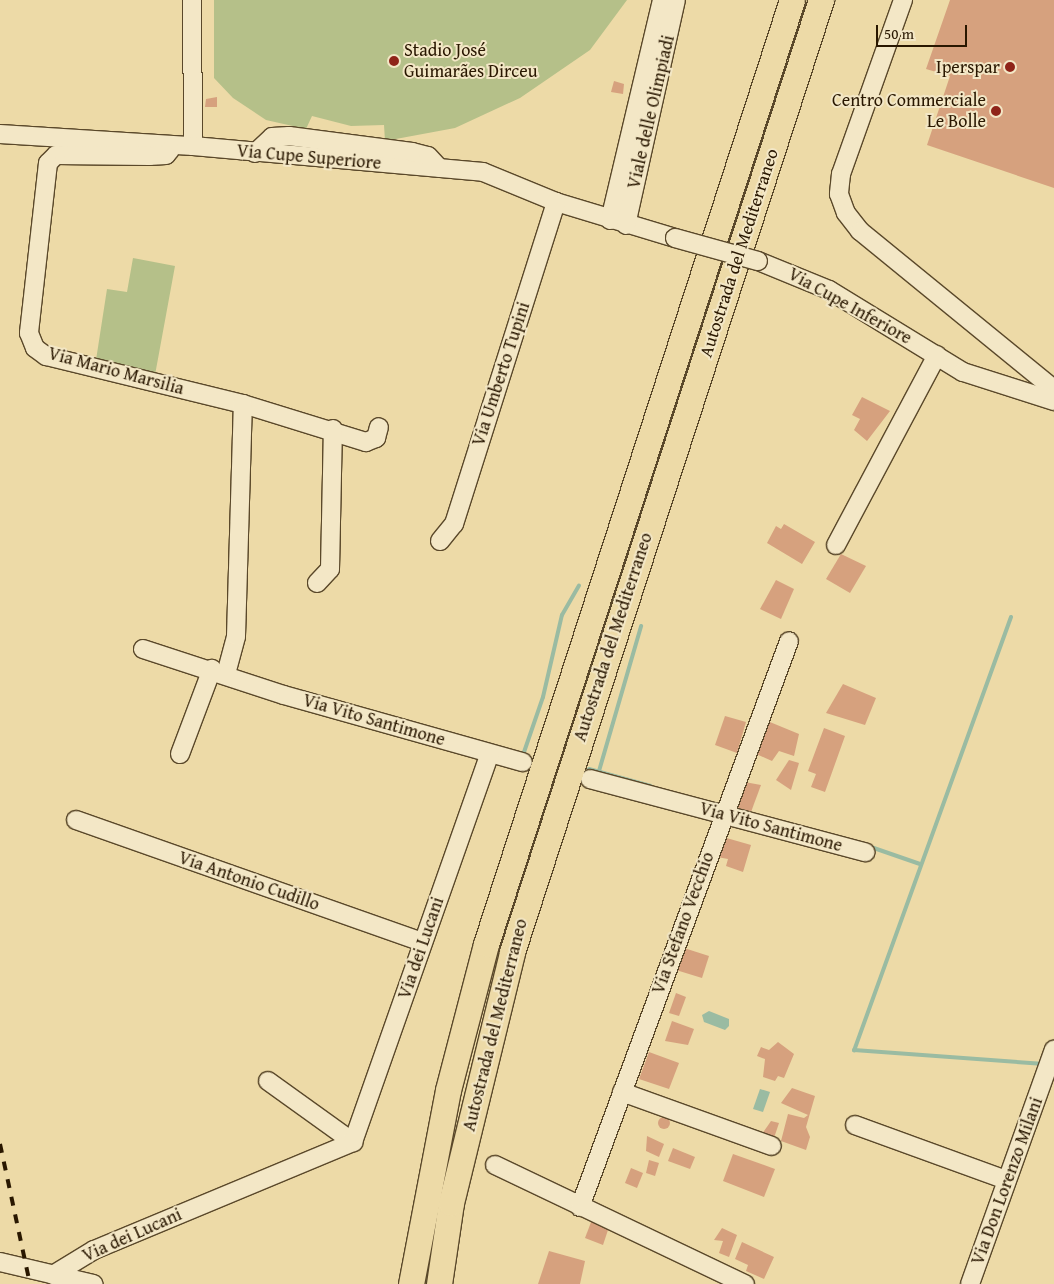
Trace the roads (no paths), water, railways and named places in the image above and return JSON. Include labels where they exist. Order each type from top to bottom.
[{"type":"highway","name":"Autostrada del Mediterraneo","points":[[411,1284],[448,1090],[486,944],[543,762],[792,0]]},
{"type":"highway","name":"Autostrada del Mediterraneo","points":[[439,1284],[451,1203],[475,1100],[532,888],[821,0]]},
{"type":"highway","points":[[397,1284],[426,1139],[448,1090]]},
{"type":"highway","points":[[450,1284],[474,1142],[475,1100]]},
{"type":"street","points":[[192,0],[192,146]]},
{"type":"street","name":"Viale delle Olimpiadi","points":[[618,222],[662,0]]},
{"type":"street","name":"Viale delle Olimpiadi","points":[[618,222],[648,152],[676,0]]},
{"type":"street","points":[[902,0],[841,174],[839,194],[846,213],[860,231],[1054,389]]},
{"type":"street","name":"Via Cupe Superiore","points":[[0,134],[192,146],[482,172],[556,202],[618,222]]},
{"type":"street","name":"Via Mario Marsilia","points":[[173,145],[166,155],[56,155],[48,164],[28,333],[35,348],[46,356],[243,404],[333,429],[366,442],[376,438],[379,427]]},
{"type":"street","name":"Via Umberto Tupini","points":[[440,541],[454,524],[556,202]]},
{"type":"street","name":"Via Cupe Inferiore","points":[[618,222],[758,261],[829,290],[963,372],[1054,401]]},
{"type":"street","points":[[836,545],[937,356]]},
{"type":"street","points":[[180,754],[236,636],[236,579],[243,404]]},
{"type":"street","points":[[317,583],[330,569],[333,429]]},
{"type":"street","name":"Via Stefano Vecchio","points":[[580,1207],[722,813],[789,641]]},
{"type":"street","name":"Via Vito Santimone","points":[[143,649],[490,754],[523,762]]},
{"type":"street","name":"Via dei Lucani","points":[[53,1275],[94,1250],[353,1142],[422,942],[490,754]]},
{"type":"street","name":"Via Vito Santimone","points":[[590,779],[865,852]]},
{"type":"street","name":"Via Antonio Cudillo","points":[[76,820],[422,942]]},
{"type":"street","name":"Via Don Lorenzo Milani","points":[[970,1284],[1054,1050]]},
{"type":"street","points":[[268,1081],[353,1142]]},
{"type":"street","points":[[622,1092],[772,1146]]},
{"type":"street","points":[[855,1125],[1006,1180]]},
{"type":"street","points":[[495,1165],[745,1284]]},
{"type":"street","points":[[0,1262],[53,1275],[71,1282],[93,1284]]},
{"type":"waterway","points":[[523,755],[543,697],[562,615],[579,585]]},
{"type":"waterway","points":[[1011,617],[854,1050],[1044,1064]]},
{"type":"waterway","points":[[599,771],[641,626]]},
{"type":"waterway","points":[[589,769],[651,786]]},
{"type":"waterway","points":[[868,846],[920,864]]},
{"type":"railway","points":[[0,1144],[30,1284]]},
{"type":"place","name":"Stadio José Guimarães Dirceu","points":[[394,61]]},
{"type":"place","name":"Iperspar","points":[[1010,67]]},
{"type":"place","name":"Centro Commerciale Le Bolle","points":[[996,111]]}]
